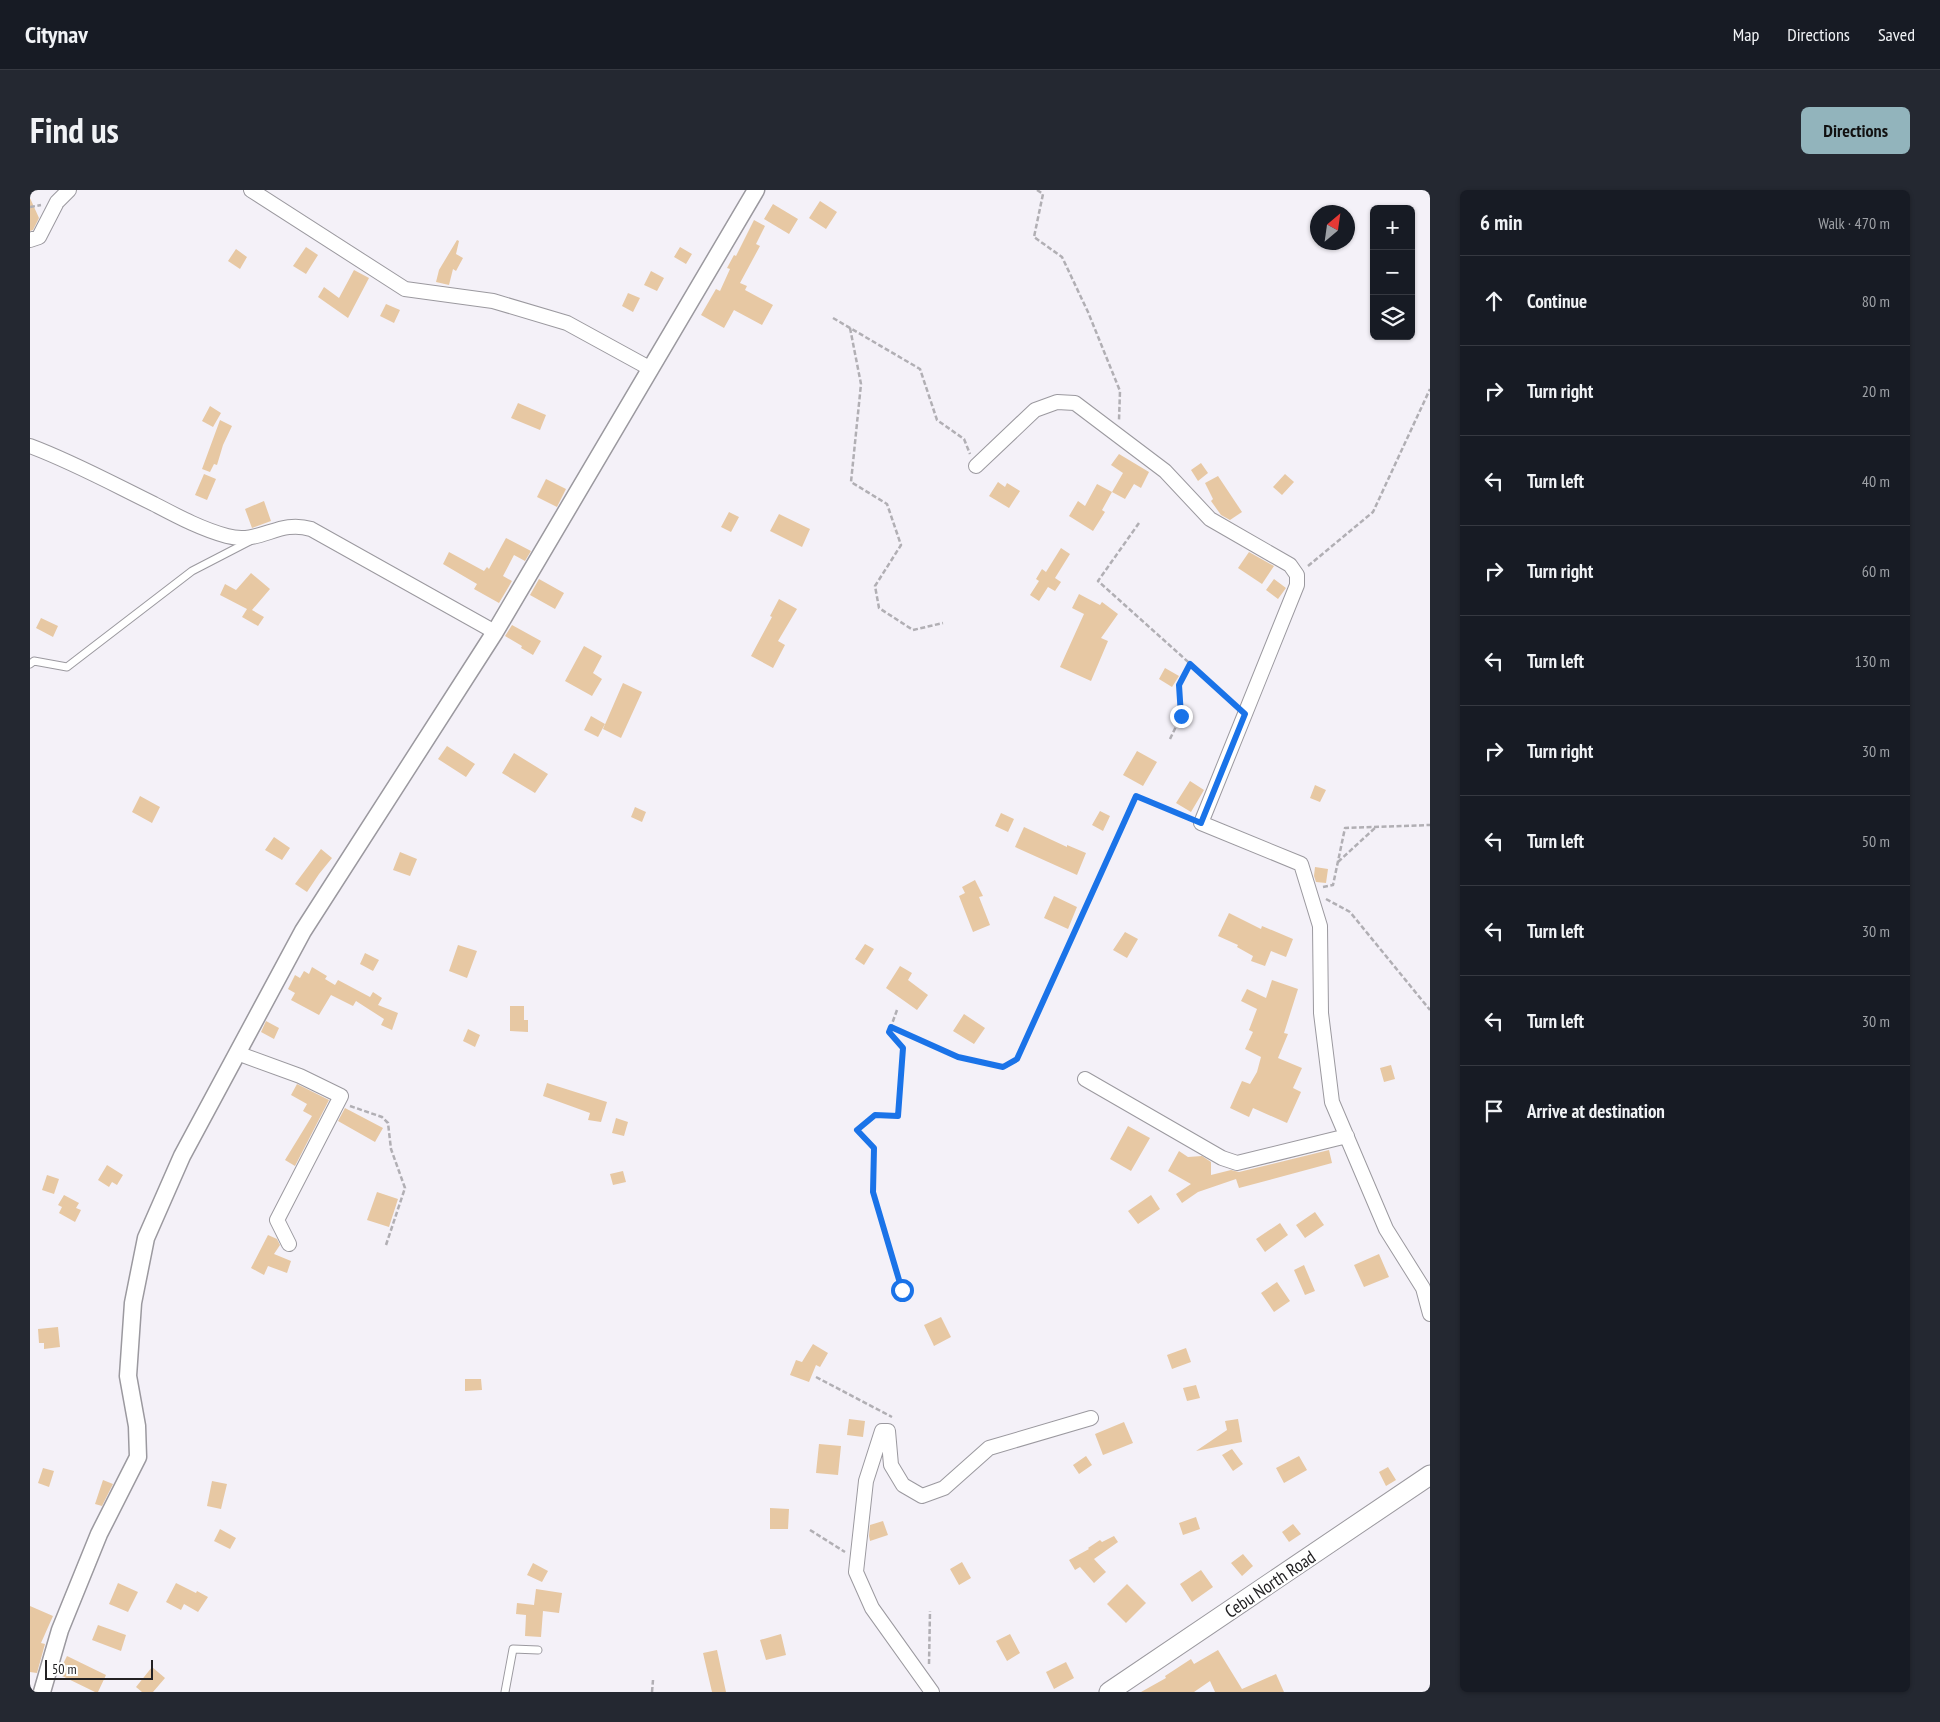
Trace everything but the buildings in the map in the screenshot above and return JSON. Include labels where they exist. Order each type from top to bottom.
[{"type":"main road","name":"Cebu North Road","points":[[1109,1692],[1430,1475]]},
{"type":"street","points":[[30,240],[39,236],[57,202],[69,190]]},
{"type":"street","points":[[251,190],[405,289],[493,301],[567,323],[651,369]]},
{"type":"street","points":[[42,1692],[60,1630],[100,1534],[138,1457],[137,1426],[128,1376],[133,1303],[146,1238],[182,1156],[303,931],[495,632],[756,190]]},
{"type":"street","points":[[976,466],[1035,410],[1057,402],[1075,403],[1165,471],[1210,519],[1290,565],[1297,575],[1297,585],[1201,823],[1301,864],[1320,926],[1321,1013],[1332,1102],[1386,1229],[1423,1288],[1430,1314]]},
{"type":"street","points":[[30,446],[70,463],[213,532],[247,539],[287,527],[301,526],[311,529],[495,632]]},
{"type":"street","points":[[237,1053],[300,1076],[341,1096],[277,1220],[289,1244]]},
{"type":"street","points":[[1085,1079],[1222,1158],[1237,1163],[1347,1136]]},
{"type":"street","points":[[930,1690],[872,1608],[856,1572],[866,1481],[882,1431],[888,1431],[891,1465],[903,1485],[922,1496],[944,1488],[989,1448],[1091,1418]]},
{"type":"lane","points":[[30,664],[34,661],[67,667],[192,571],[257,537]]},
{"type":"lane","points":[[505,1692],[513,1649],[538,1650]]},
{"type":"path","points":[[1037,190],[1043,194],[1034,237],[1062,257],[1088,312],[1120,391],[1119,436]]},
{"type":"path","points":[[833,318],[920,369],[937,420],[964,439],[976,466]]},
{"type":"path","points":[[850,328],[861,384],[851,482],[887,504],[901,545],[876,586],[879,608],[913,630],[943,623]]},
{"type":"path","points":[[1297,575],[1374,512],[1430,390]]},
{"type":"path","points":[[1139,523],[1098,581],[1245,714]]},
{"type":"path","points":[[1170,739],[1181,716],[1179,685],[1190,664]]},
{"type":"path","points":[[891,1027],[958,1057],[1003,1067],[1017,1059],[1136,796],[1201,823]]},
{"type":"path","points":[[1309,889],[1333,885],[1344,828],[1430,825]]},
{"type":"path","points":[[1337,863],[1376,826]]},
{"type":"path","points":[[1309,889],[1350,912],[1430,1010]]},
{"type":"path","points":[[897,1010],[889,1032],[903,1048],[898,1116],[875,1115],[857,1130],[874,1148],[873,1192],[902,1290]]},
{"type":"path","points":[[341,1096],[348,1106],[382,1117],[388,1123],[391,1150],[405,1188],[386,1245]]},
{"type":"path","points":[[816,1377],[894,1418],[888,1431]]},
{"type":"path","points":[[810,1530],[857,1560]]},
{"type":"path","points":[[930,1611],[930,1690]]},
{"type":"path","points":[[652,1692],[653,1680]]},
{"type":"route","points":[[902,1290],[873,1192],[874,1148],[857,1130],[875,1115],[898,1116],[903,1048],[889,1032],[891,1027],[958,1057],[1003,1067],[1017,1059],[1136,796],[1201,823],[1245,714],[1190,664],[1179,685],[1181,716]]}]
